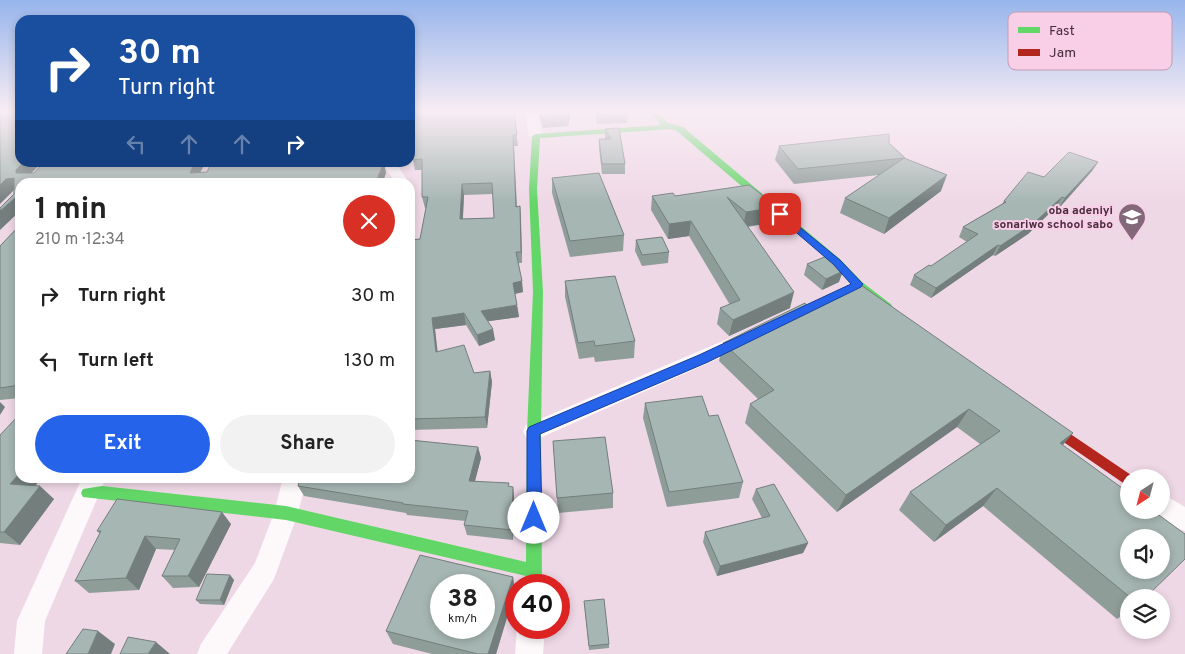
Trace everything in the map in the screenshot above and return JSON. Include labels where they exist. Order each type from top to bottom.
[{"type":"street","points":[[535,574],[534,431],[538,292],[533,189],[536,142]]},
{"type":"street","points":[[695,142],[829,256],[849,289],[898,314]]},
{"type":"street","points":[[392,167],[399,178]]},
{"type":"street","points":[[534,431],[704,358],[764,330]]},
{"type":"street","points":[[1026,407],[1120,475]]},
{"type":"street","points":[[211,654],[265,570],[286,513],[294,483]]},
{"type":"street","points":[[28,654],[31,621],[91,485],[102,492],[286,513],[535,571]]},
{"type":"street","points":[[1170,510],[1185,520]]},
{"type":"street","points":[[529,654],[530,639]]},
{"type":"building","points":[[0,142],[15,142],[15,167],[19,167],[16,173],[34,173],[39,167],[193,167],[190,173],[207,172],[210,167],[382,167],[378,178],[15,178],[15,198],[0,211],[0,208],[14,194],[14,178],[6,179],[0,185]]},
{"type":"building","points":[[415,142],[513,142],[516,207],[520,206],[521,252],[516,252],[522,281],[513,283],[517,305],[481,311],[493,329],[477,335],[464,313],[432,318],[436,352],[464,345],[474,373],[490,371],[485,417],[415,419],[415,240],[420,239],[428,197],[422,197],[422,159],[415,160]],"holes":[[[492,183],[494,218],[460,219],[462,184]]]},
{"type":"building","points":[[599,142],[621,142],[625,164],[602,164]]},
{"type":"building","points":[[820,142],[889,142],[905,158],[798,169],[779,146]]},
{"type":"building","points":[[1069,152],[1098,162],[1065,198],[1062,197],[1033,224],[1000,246],[998,245],[936,288],[914,275],[929,265],[931,266],[978,234],[963,227],[1006,202],[1004,201],[1028,172],[1044,177]]},
{"type":"building","points":[[904,158],[947,175],[889,218],[845,198]]},
{"type":"building","points":[[599,173],[624,235],[570,241],[552,178]]},
{"type":"building","points":[[749,185],[761,194],[772,208],[746,212],[727,197],[794,292],[733,320],[720,308],[740,300],[691,221],[669,224],[652,196],[673,193],[675,196]]},
{"type":"building","points":[[15,230],[15,386],[0,388],[0,246]]},
{"type":"building","points":[[662,237],[669,252],[642,255],[636,240]]},
{"type":"building","points":[[827,256],[843,271],[826,279],[807,264]]},
{"type":"building","points":[[615,276],[635,341],[595,346],[594,341],[578,343],[565,281]]},
{"type":"building","points":[[858,283],[1073,433],[1060,443],[1120,486],[1120,519],[1164,519],[1185,534],[1185,559],[1170,574],[1170,529],[1120,529],[1120,579],[1164,579],[1154,589],[1120,589],[997,488],[946,525],[910,492],[1000,431],[969,409],[846,495],[750,404],[774,390],[723,343],[805,303],[808,308]]},
{"type":"building","points":[[702,396],[709,416],[718,415],[743,482],[669,492],[645,403]]},
{"type":"building","points":[[15,419],[15,478],[10,484],[40,486],[4,532],[0,532],[0,435]]},
{"type":"building","points":[[605,437],[613,493],[557,498],[553,441]]},
{"type":"building","points":[[415,441],[478,447],[469,481],[509,483],[508,486],[513,487],[512,530],[464,525],[468,511],[403,504],[298,486],[299,483],[415,483]]},
{"type":"building","points":[[774,484],[808,543],[720,566],[705,532],[770,516],[756,489]]},
{"type":"building","points":[[117,499],[222,512],[188,576],[162,576],[180,539],[145,536],[126,578],[75,581],[101,531],[97,531]]},
{"type":"building","points":[[420,555],[505,575],[505,602],[495,632],[495,574],[430,574],[430,639],[493,639],[488,654],[478,654],[386,631]]},
{"type":"building","points":[[207,574],[230,575],[220,600],[196,600]]},
{"type":"building","points":[[604,599],[609,644],[589,646],[584,601]]},
{"type":"building","points":[[83,629],[98,631],[88,654],[66,654]]},
{"type":"building","points":[[128,637],[156,642],[148,654],[120,654]]},
{"type":"traffic: fast","points":[[534,574],[534,431],[538,292],[533,189],[536,142]]},
{"type":"traffic: fast","points":[[695,142],[837,262],[858,284],[887,305]]},
{"type":"traffic: fast","points":[[88,493],[102,492],[286,513],[535,571]]},
{"type":"traffic: jam","points":[[1038,417],[1120,475]]},
{"type":"place","name":"oba adeniyi sonariwo school sabo","points":[[1132,241]]},
{"type":"route","points":[[534,518],[534,431],[704,358],[858,284],[837,262],[780,214]]}]
